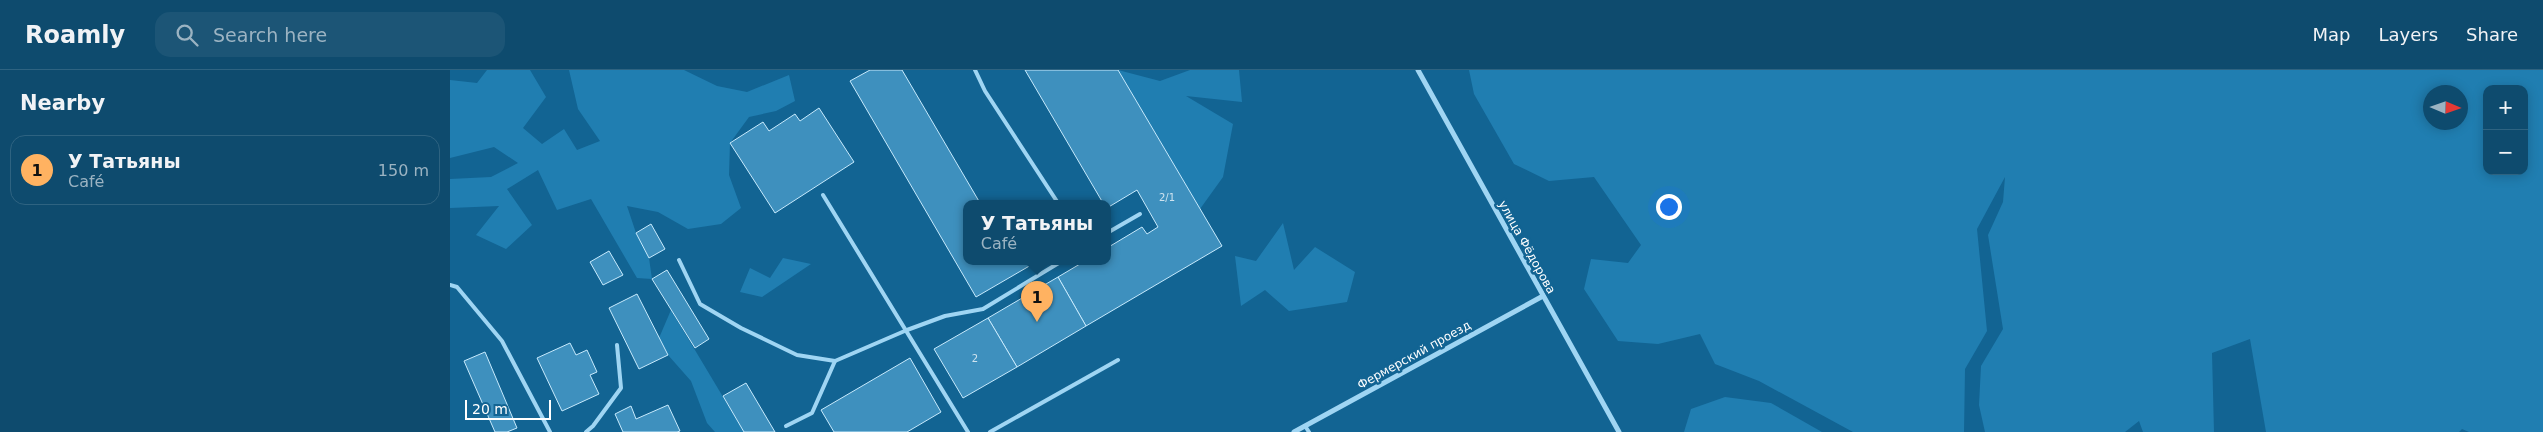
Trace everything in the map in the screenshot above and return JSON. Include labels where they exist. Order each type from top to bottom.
[{"type":"street","name":"улица Фёдорова","points":[[1418,70],[1619,432]]},
{"type":"street","name":"Фермерский проезд","points":[[1294,432],[1543,296]]},
{"type":"lane","points":[[974,70],[985,91],[1056,200]]},
{"type":"lane","points":[[823,195],[968,432]]},
{"type":"lane","points":[[1111,232],[1140,214]]},
{"type":"lane","points":[[679,260],[700,304],[741,328],[797,355],[835,362],[907,330],[945,316],[983,309],[1055,265]]},
{"type":"lane","points":[[450,285],[457,287],[502,341],[550,432]]},
{"type":"lane","points":[[586,432],[593,426],[621,388],[617,345]]},
{"type":"lane","points":[[990,432],[1118,360]]},
{"type":"lane","points":[[786,426],[812,413],[835,362]]},
{"type":"lane","points":[[1305,426],[1308,432]]},
{"type":"shaded area","points":[[487,70],[530,70],[546,97],[523,128],[542,144],[564,129],[577,150],[600,141],[578,109],[569,70],[684,70],[717,86],[747,92],[789,75],[795,101],[776,111],[749,117],[730,143],[729,175],[741,208],[721,224],[688,229],[658,212],[627,206],[636,233],[649,258],[652,279],[637,278],[591,199],[557,210],[538,170],[507,189],[532,225],[506,249],[476,235],[499,206],[450,208],[450,179],[491,177],[518,163],[494,147],[450,158],[450,80],[477,83]]},
{"type":"shaded area","points":[[1118,70],[1160,81],[1190,70],[1239,70],[1242,102],[1186,96],[1233,124],[1223,177],[1200,209]]},
{"type":"shaded area","points":[[1469,70],[2543,70],[2543,432],[2469,432],[2462,429],[2459,432],[2266,432],[2250,339],[2212,353],[2214,432],[2143,432],[2139,421],[2125,432],[1985,432],[1979,405],[1981,366],[2003,329],[1988,235],[2003,202],[2005,177],[1977,229],[1987,331],[1965,369],[1964,432],[1853,432],[1759,381],[1715,364],[1700,334],[1658,344],[1618,341],[1584,289],[1591,259],[1628,263],[1641,245],[1594,177],[1549,181],[1514,164],[1474,94]]},
{"type":"shaded area","points":[[1283,223],[1294,270],[1315,247],[1355,272],[1347,302],[1289,311],[1265,290],[1241,306],[1235,256],[1256,261]]},
{"type":"shaded area","points":[[783,258],[811,264],[762,297],[740,292],[750,268],[770,278]]},
{"type":"shaded area","points":[[671,310],[744,432],[715,432],[707,423],[691,381],[668,355],[659,338]]},
{"type":"shaded area","points":[[1725,397],[1771,403],[1822,432],[1684,432],[1691,409]]},
{"type":"building","points":[[870,70],[902,70],[978,200],[963,200],[963,265],[1031,265],[976,297],[850,81]]},
{"type":"building","points":[[1025,70],[1118,70],[1222,246],[1086,326],[1058,277],[1078,265],[1111,265],[1111,246],[1142,227],[1147,234],[1158,227],[1137,190],[1111,206],[1111,200],[1101,200]]},
{"type":"building","points":[[819,108],[854,162],[775,213],[730,143],[763,122],[769,131],[795,114],[800,121]]},
{"type":"building","points":[[651,224],[665,249],[649,258],[636,233]]},
{"type":"building","points":[[609,251],[623,275],[603,285],[590,262]]},
{"type":"building","points":[[667,270],[709,339],[695,348],[652,279]]},
{"type":"building","points":[[1058,277],[1086,326],[1017,367],[988,318]]},
{"type":"building","points":[[637,294],[668,355],[639,369],[609,308]]},
{"type":"building","points":[[988,318],[1017,367],[963,398],[934,349]]},
{"type":"building","points":[[570,343],[576,355],[587,350],[597,372],[590,375],[599,394],[562,411],[537,358]]},
{"type":"building","points":[[485,352],[517,428],[507,432],[495,432],[464,361]]},
{"type":"building","points":[[910,358],[941,412],[907,432],[834,432],[821,410]]},
{"type":"building","points":[[746,383],[775,432],[744,432],[723,396]]},
{"type":"building","points":[[668,405],[680,431],[623,432],[615,414],[631,406],[636,419]]},
{"type":"place","name":"У Татьяны","points":[[1037,322]]}]
